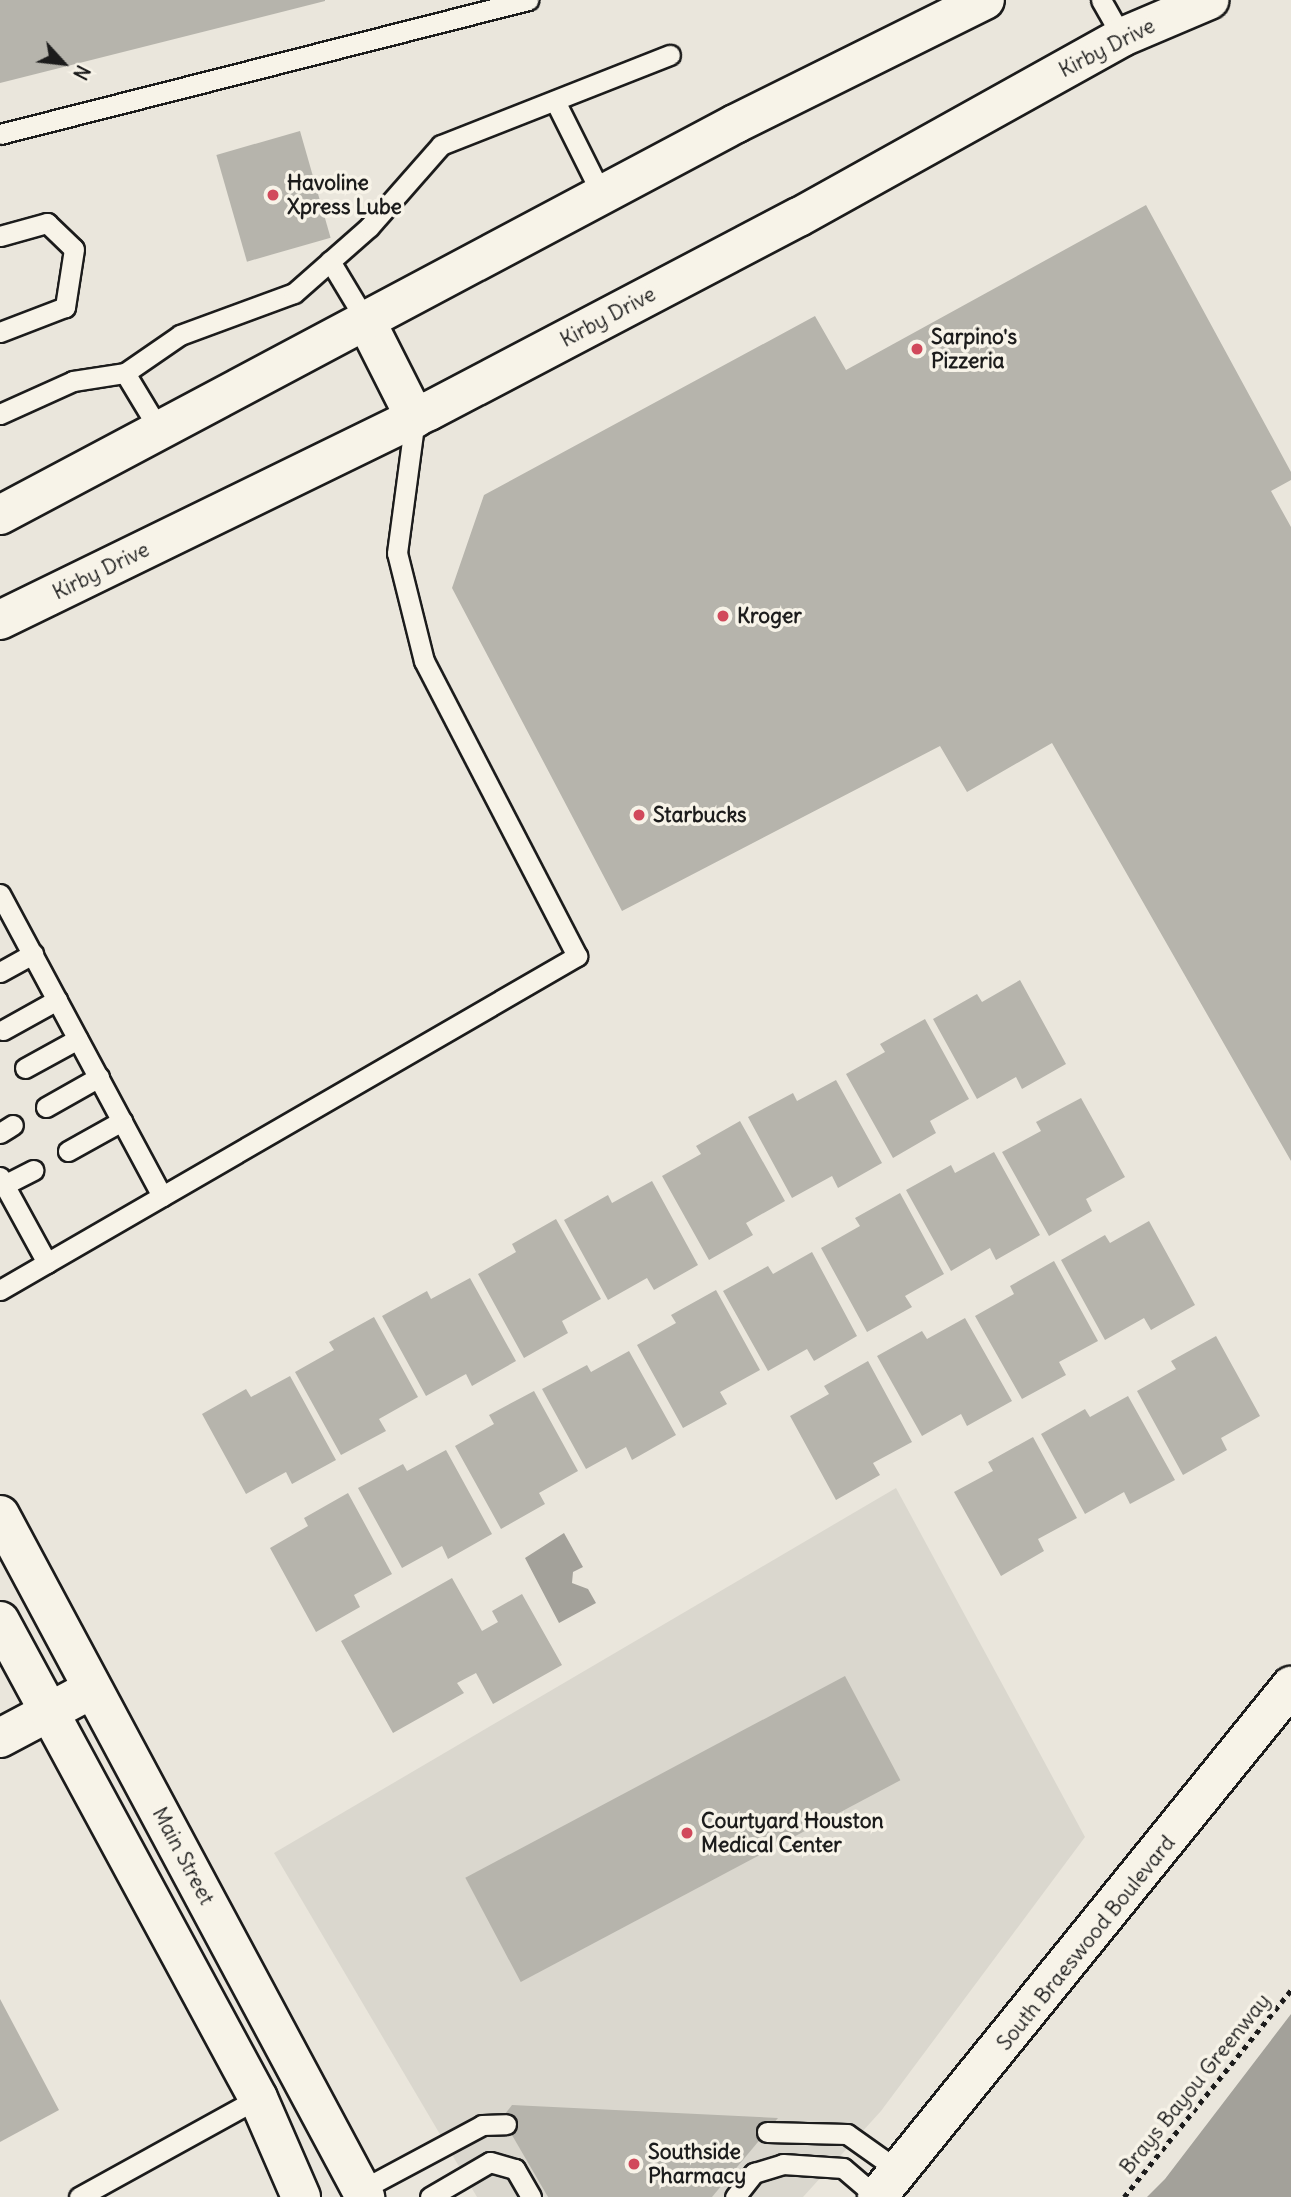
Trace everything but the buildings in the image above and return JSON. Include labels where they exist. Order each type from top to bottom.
[{"type":"main road","points":[[0,515],[602,195],[985,0]]},
{"type":"main road","name":"Kirby Drive","points":[[0,620],[415,418],[799,217],[1122,37],[1209,0]]},
{"type":"main road","points":[[366,321],[415,418]]},
{"type":"main road","name":"Main Street","points":[[0,1516],[363,2193]]},
{"type":"main road","points":[[0,1622],[258,2098],[300,2197]]},
{"type":"main road","name":"South Braeswood Boulevard","points":[[885,2188],[1291,1686]]},
{"type":"main road","points":[[0,1738],[92,1689]]},
{"type":"lane","points":[[0,134],[528,0]]},
{"type":"lane","points":[[1101,0],[1122,37]]},
{"type":"lane","points":[[0,414],[73,382],[125,373],[180,335],[294,293],[369,227],[441,145],[670,55]]},
{"type":"lane","points":[[555,101],[602,195]]},
{"type":"lane","points":[[0,236],[47,223],[74,249],[65,307],[0,332]]},
{"type":"lane","points":[[330,261],[366,321]]},
{"type":"lane","points":[[125,373],[160,431]]},
{"type":"lane","points":[[0,1290],[577,956],[424,661],[397,553],[415,418]]},
{"type":"lane","points":[[0,894],[162,1196]]},
{"type":"lane","points":[[0,972],[33,954]]},
{"type":"lane","points":[[3,1030],[57,1000]]},
{"type":"lane","points":[[25,1068],[78,1039]]},
{"type":"lane","points":[[46,1107],[99,1077]]},
{"type":"lane","points":[[68,1151],[122,1121]]},
{"type":"lane","points":[[33,1170],[2,1181],[47,1264]]},
{"type":"lane","points":[[79,2197],[258,2098]]},
{"type":"lane","points":[[363,2193],[482,2125],[506,2124]]},
{"type":"lane","points":[[766,2132],[846,2134],[885,2188]]},
{"type":"lane","points":[[430,2197],[490,2162],[515,2168],[531,2197]]},
{"type":"lane","points":[[735,2197],[754,2173],[783,2164],[843,2168],[885,2188]]},
{"type":"path","name":"Brays Bayou Greenway","points":[[1124,2197],[1291,1990]]},
{"type":"shaded area","points":[[896,1488],[1085,1837],[881,2111],[803,2197],[477,2197],[274,1853]]},
{"type":"shaded area","points":[[564,1533],[583,1567],[573,1572],[572,1583],[588,1589],[596,1603],[559,1623],[525,1558]]},
{"type":"shaded area","points":[[1291,2014],[1291,2197],[1147,2197],[1165,2179]]},
{"type":"place","name":"Havoline Xpress Lube","points":[[273,195]]},
{"type":"place","name":"Sarpino's Pizzeria","points":[[917,349]]},
{"type":"place","name":"Kroger","points":[[723,616]]},
{"type":"place","name":"Starbucks","points":[[639,815]]},
{"type":"place","name":"Courtyard Houston Medical Center","points":[[687,1833]]},
{"type":"place","name":"Southside Pharmacy","points":[[634,2164]]}]
